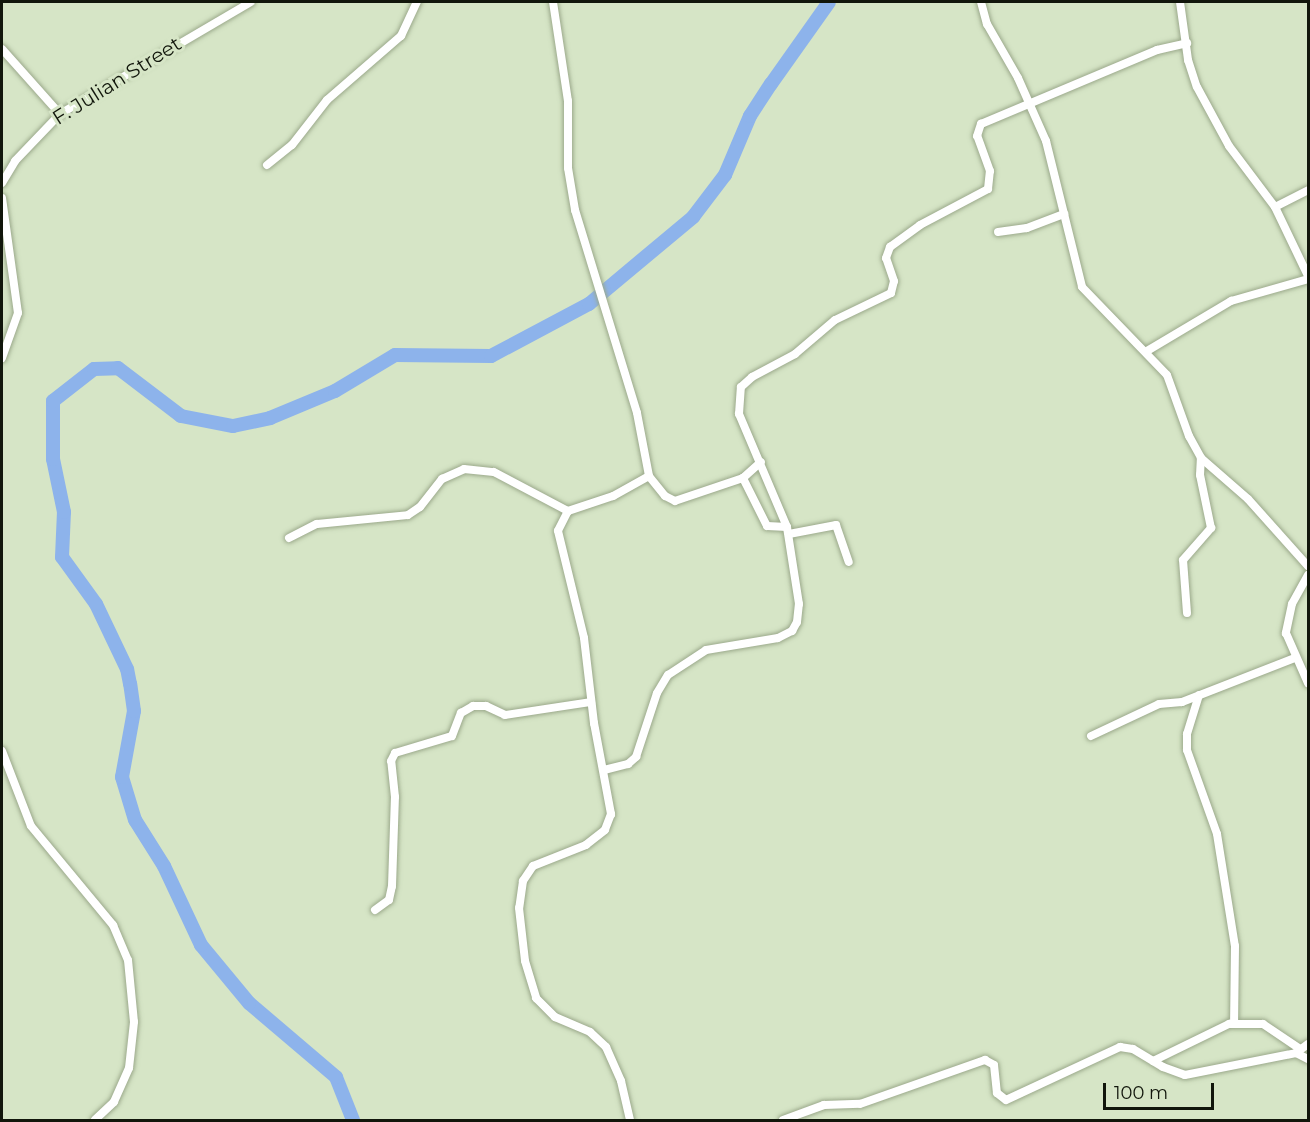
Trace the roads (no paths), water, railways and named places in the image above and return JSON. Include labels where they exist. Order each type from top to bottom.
[{"type":"street","name":"F. Julian Street","points":[[2,183],[15,161],[60,114],[251,2]]},
{"type":"street","points":[[267,165],[292,146],[327,100],[401,36],[417,2]]},
{"type":"street","points":[[553,2],[568,101],[571,187],[593,275],[646,445],[649,476],[668,499],[675,501],[743,478],[761,462]]},
{"type":"street","points":[[981,2],[993,37],[1031,104],[1046,141],[1082,287],[1147,351],[1172,383],[1189,436],[1201,458],[1248,499],[1308,566]]},
{"type":"street","points":[[1147,351],[1223,305],[1308,277],[1275,207],[1220,131],[1191,71],[1180,2]]},
{"type":"street","points":[[604,770],[628,764],[636,757],[657,693],[668,675],[706,650],[778,638],[795,627],[799,604],[788,530],[739,414],[741,387],[752,376],[795,354],[835,320],[891,293],[894,281],[886,258],[890,247],[920,225],[989,188],[988,165],[977,136],[981,124],[1157,50],[1187,43]]},
{"type":"street","points":[[2,49],[60,114]]},
{"type":"street","points":[[1275,207],[1308,190]]},
{"type":"street","points":[[2,198],[18,314],[2,358]]},
{"type":"street","points":[[998,232],[1027,228],[1064,214]]},
{"type":"street","points":[[1187,613],[1183,560],[1211,528],[1200,475],[1201,458]]},
{"type":"street","points":[[289,538],[317,524],[408,515],[420,507],[442,479],[464,469],[488,470],[568,511],[613,496],[649,476]]},
{"type":"street","points":[[743,478],[767,526],[788,530],[836,525],[849,562]]},
{"type":"street","points":[[568,511],[558,538],[584,638],[591,702],[604,770],[610,822],[586,845],[545,859],[529,871],[521,892],[520,924],[525,961],[536,998],[555,1017],[590,1032],[606,1047],[619,1075],[630,1120]]},
{"type":"street","points":[[1308,575],[1292,604],[1287,622],[1287,640],[1308,683]]},
{"type":"street","points":[[1091,736],[1159,704],[1199,695],[1295,658]]},
{"type":"street","points":[[1199,695],[1187,734],[1187,750],[1217,834],[1235,946],[1234,1024]]},
{"type":"street","points":[[375,910],[388,900],[392,886],[395,797],[391,761],[395,753],[452,736],[461,712],[473,706],[486,706],[505,715],[591,702]]},
{"type":"street","points":[[2,751],[31,826],[113,925],[128,960],[134,1014],[129,1068],[114,1102],[95,1120]]},
{"type":"street","points":[[1153,1061],[1221,1026],[1234,1024],[1267,1026],[1308,1059]]},
{"type":"street","points":[[783,1120],[817,1107],[860,1104],[985,1060],[994,1065],[997,1093],[1006,1100],[1112,1050],[1133,1048],[1177,1074],[1192,1076],[1298,1051],[1308,1044]]},
{"type":"waterway","points":[[353,1120],[336,1077],[249,1003],[201,945],[164,866],[135,820],[122,777],[134,711],[130,684],[127,669],[96,604],[62,557],[64,512],[53,459],[53,401],[94,369],[118,368],[181,416],[233,426],[270,418],[335,391],[395,355],[491,356],[589,304],[693,217],[725,175],[750,116],[829,2]]}]
